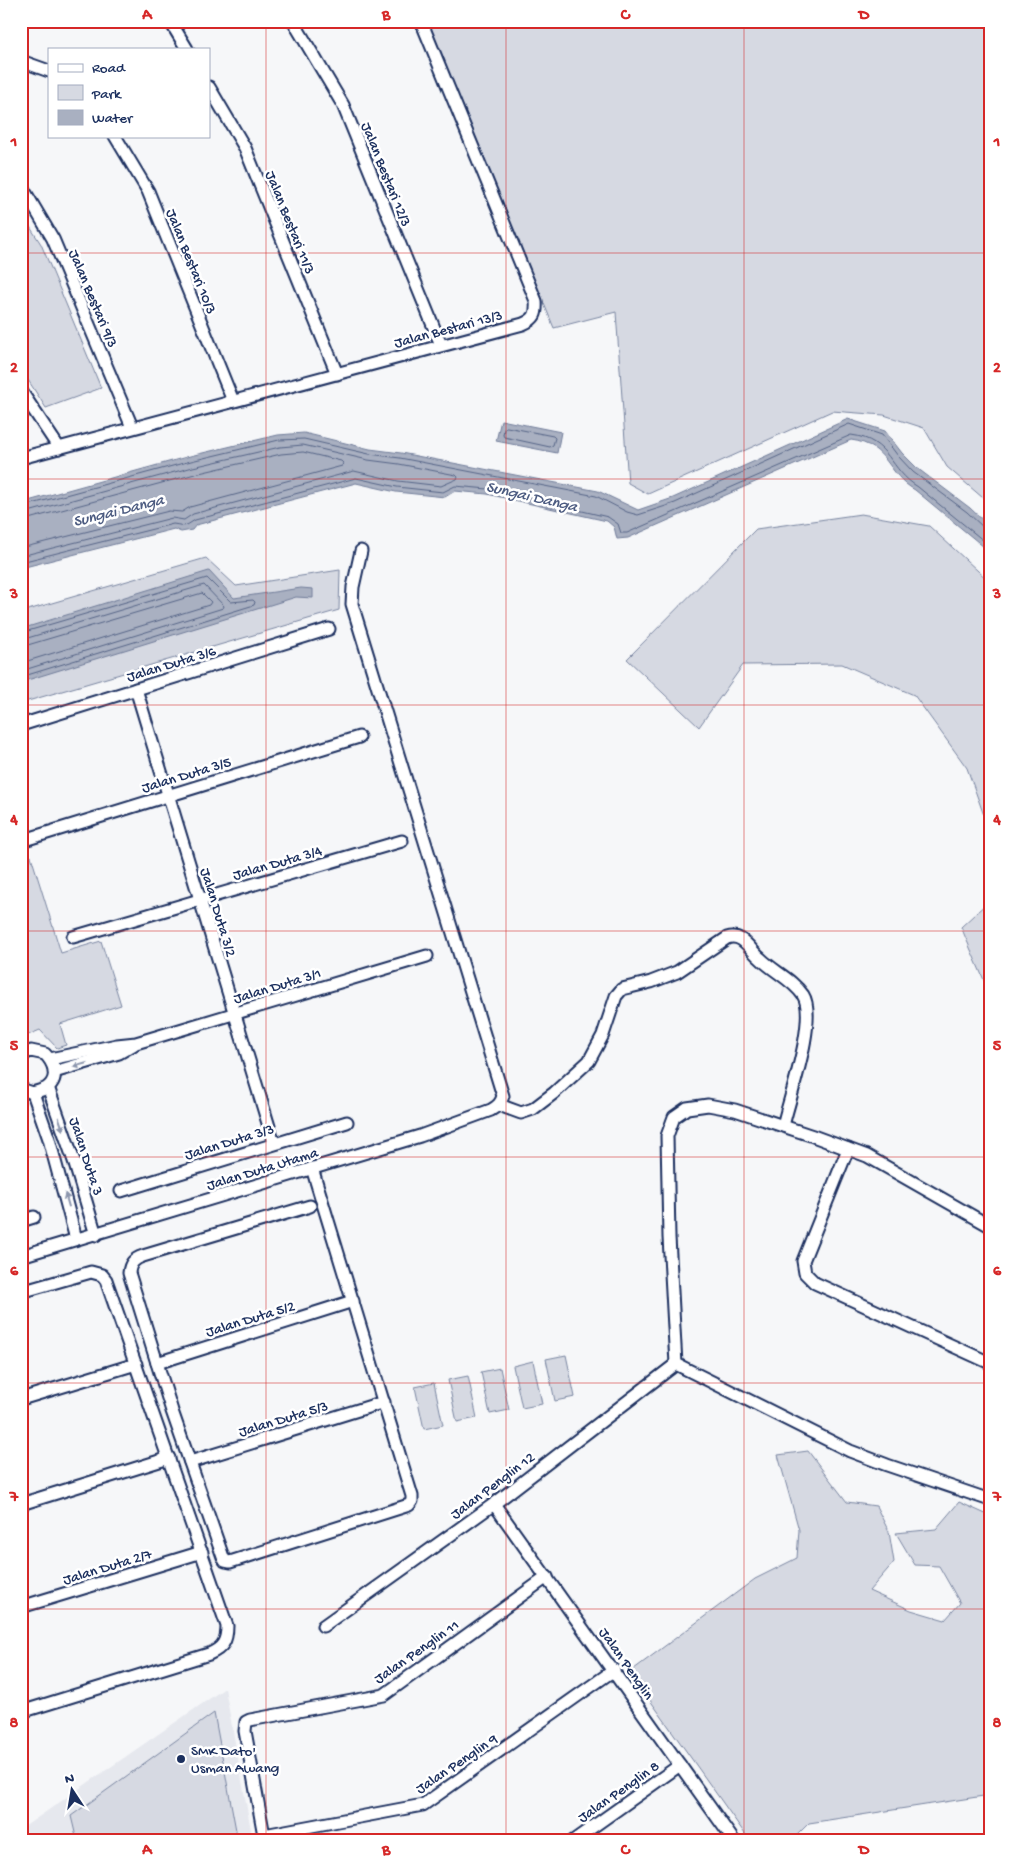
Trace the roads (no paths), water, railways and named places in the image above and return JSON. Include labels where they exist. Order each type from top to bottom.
[{"type":"street","points":[[170,21],[185,48]]},
{"type":"street","name":"Jalan Bestari 12/3","points":[[293,21],[343,105],[441,345]]},
{"type":"street","name":"Jalan Bestari 13/3","points":[[21,458],[533,320],[537,312],[532,289],[421,21]]},
{"type":"street","points":[[21,61],[48,71]]},
{"type":"street","name":"Jalan Bestari 11/3","points":[[210,88],[245,148],[337,374]]},
{"type":"street","name":"Jalan Bestari 10/3","points":[[116,138],[148,191],[233,401]]},
{"type":"street","name":"Jalan Bestari 9/3","points":[[21,185],[53,239],[132,427]]},
{"type":"street","points":[[21,391],[59,448]]},
{"type":"street","points":[[361,551],[353,587],[352,604],[501,1100],[515,1112],[533,1109],[561,1087],[589,1061],[603,1035],[616,996],[622,989],[671,975],[727,938],[735,937],[742,938],[768,966],[785,977],[805,997],[808,1015],[799,1066],[784,1126]]},
{"type":"street","name":"Jalan Duta 3/6","points":[[21,725],[329,629]]},
{"type":"street","name":"Jalan Duta 3/2","points":[[136,689],[274,1143]]},
{"type":"street","name":"Jalan Duta 3/5","points":[[21,841],[359,736]]},
{"type":"street","name":"Jalan Duta 3/4","points":[[73,937],[402,840]]},
{"type":"street","name":"Jalan Duta 3/1","points":[[50,1059],[117,1045],[136,1043],[427,956]]},
{"type":"street","name":"Jalan Duta 3/1","points":[[54,1072],[119,1053],[136,1043]]},
{"type":"street","points":[[21,1055],[31,1051],[45,1054],[50,1059],[54,1072],[53,1080],[48,1087],[33,1093],[21,1089]]},
{"type":"street","name":"Jalan Duta 3","points":[[48,1087],[74,1161],[96,1234]]},
{"type":"street","name":"Jalan Duta 3","points":[[33,1093],[50,1139],[76,1239]]},
{"type":"street","name":"Jalan Duta Utama","points":[[21,1256],[420,1136],[491,1110],[501,1100]]},
{"type":"street","points":[[990,1226],[921,1188],[881,1163],[848,1149],[735,1110],[708,1105],[687,1108],[674,1117],[667,1136],[669,1237],[676,1364],[850,1451],[894,1468],[990,1500]]},
{"type":"street","name":"Jalan Duta 3/3","points":[[121,1191],[347,1122]]},
{"type":"street","points":[[848,1149],[803,1261],[805,1273],[815,1283],[990,1363]]},
{"type":"street","points":[[310,1206],[143,1256],[132,1262],[130,1273],[157,1363],[206,1513],[225,1561],[236,1561],[409,1505],[412,1501],[384,1402],[312,1168]]},
{"type":"street","points":[[21,1221],[34,1217]]},
{"type":"street","points":[[21,1292],[91,1272],[102,1275],[106,1280],[227,1626],[224,1644],[218,1650],[21,1712]]},
{"type":"street","name":"Jalan Duta 5/2","points":[[157,1363],[353,1301]]},
{"type":"street","points":[[21,1399],[136,1364]]},
{"type":"street","name":"Jalan Penglin 12","points":[[324,1626],[494,1504],[676,1364]]},
{"type":"street","name":"Jalan Duta 5/3","points":[[190,1462],[384,1402]]},
{"type":"street","points":[[21,1504],[169,1458]]},
{"type":"street","name":"Jalan Penglin","points":[[494,1504],[734,1841]]},
{"type":"street","name":"Jalan Duta 2/7","points":[[21,1607],[202,1552]]},
{"type":"street","name":"Jalan Penglin 11","points":[[264,1838],[245,1732],[246,1722],[258,1718],[384,1695],[547,1577]]},
{"type":"street","name":"Jalan Penglin 9","points":[[264,1838],[423,1805],[614,1670]]},
{"type":"street","name":"Jalan Penglin 8","points":[[573,1841],[680,1765]]},
{"type":"water","name":"Sungai Danga","points":[[848,419],[885,431],[902,453],[917,468],[970,508],[990,527],[990,552],[906,484],[881,454],[864,443],[851,440],[628,538],[617,539],[614,527],[607,521],[487,494],[455,491],[445,497],[396,492],[356,483],[196,525],[192,530],[181,532],[174,529],[21,568],[21,503],[190,456],[278,435],[304,433],[370,449],[401,453],[598,491],[638,510],[673,498]]},
{"type":"water","points":[[501,420],[561,432],[557,453],[496,441]]},
{"type":"water","points":[[209,571],[234,598],[301,588],[313,589],[313,598],[296,597],[21,682],[21,629]]},
{"type":"place","name":"SMK Dato' Usman Awang","points":[[181,1759]]}]
